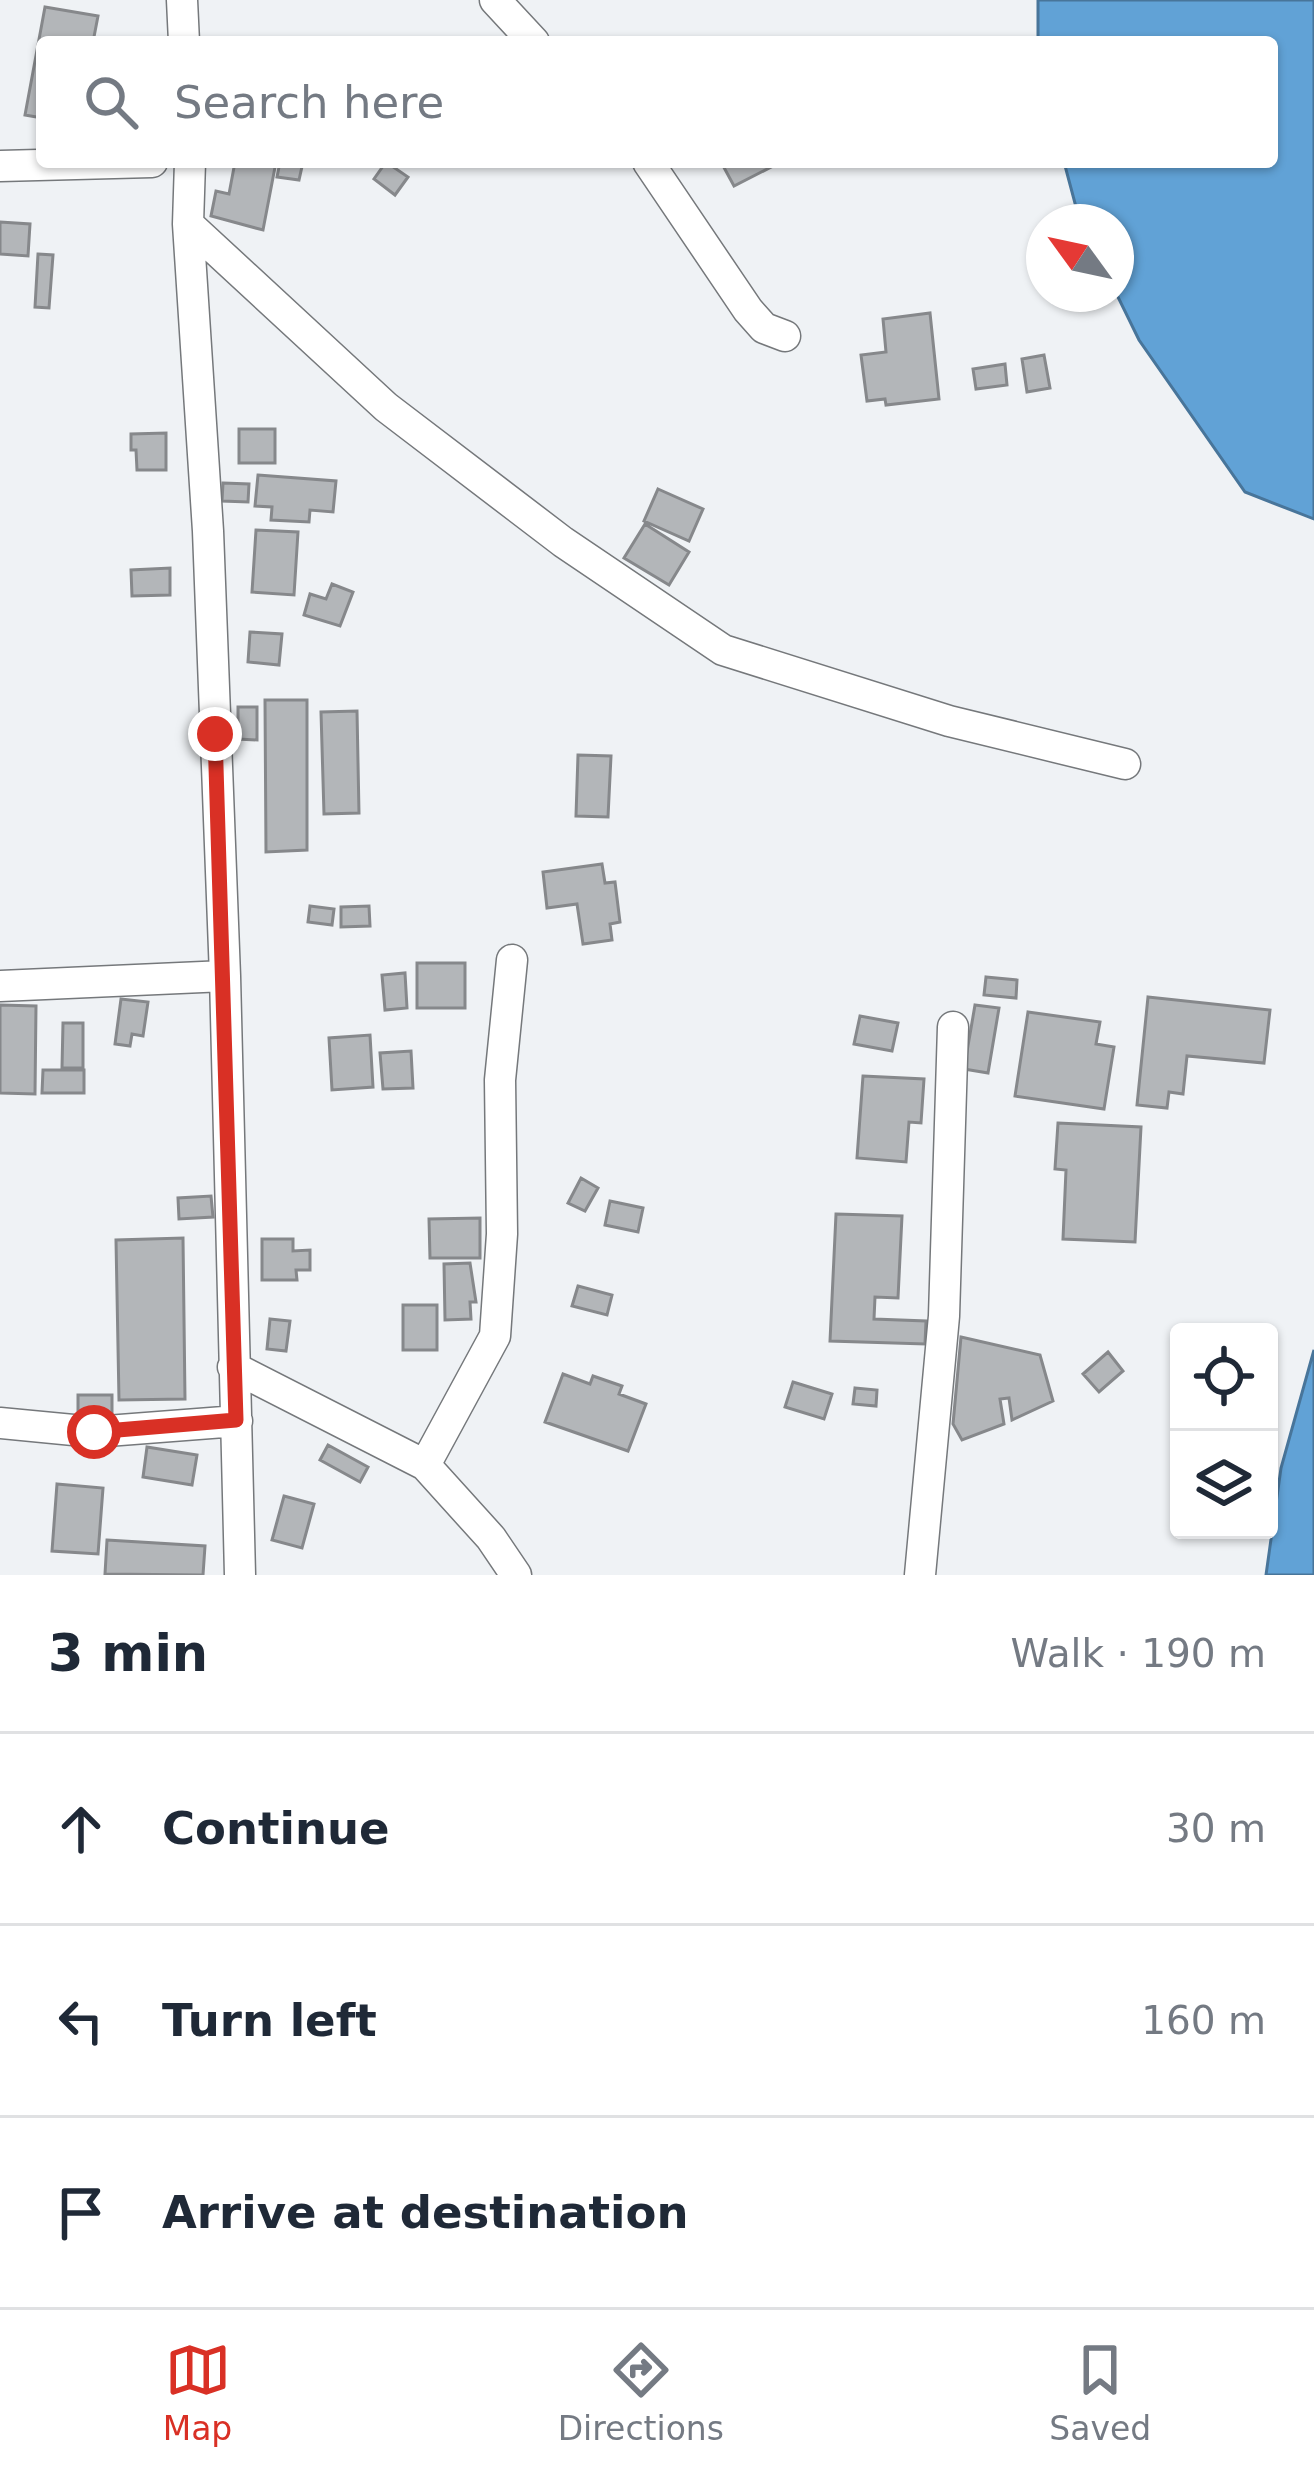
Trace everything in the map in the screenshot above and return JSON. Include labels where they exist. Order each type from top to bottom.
[{"type":"street","points":[[182,0],[184,36]]},
{"type":"street","points":[[495,0],[528,36]]},
{"type":"street","points":[[0,166],[36,165]]},
{"type":"street","points":[[190,168],[188,224],[208,531],[224,976],[240,1575]]},
{"type":"street","points":[[652,168],[748,310],[764,328],[785,336]]},
{"type":"street","points":[[188,224],[386,407],[562,542],[723,650],[949,721],[1125,764]]},
{"type":"street","points":[[425,1465],[495,1336],[502,1234],[500,1080],[512,960]]},
{"type":"street","points":[[0,986],[224,976]]},
{"type":"street","points":[[920,1575],[944,1316],[953,1027]]},
{"type":"street","points":[[233,1367],[425,1465],[491,1538],[516,1575]]},
{"type":"street","points":[[0,1423],[94,1432],[236,1420]]},
{"type":"water","points":[[1038,0],[1314,0],[1314,519],[1245,492],[1139,340],[1125,312],[1134,312],[1134,204],[1075,204],[1066,168],[1278,168],[1278,36],[1038,36]]},
{"type":"water","points":[[1314,1350],[1314,1575],[1266,1575],[1271,1539],[1278,1539],[1281,1468]]},
{"type":"building","points":[[45,7],[98,16],[94,36],[40,36]]},
{"type":"building","points":[[36,56],[36,117],[25,115]]},
{"type":"building","points":[[234,168],[275,168],[263,230],[211,216],[216,191],[229,194]]},
{"type":"building","points":[[279,168],[302,168],[299,180],[277,177]]},
{"type":"building","points":[[382,168],[395,168],[408,177],[395,195],[374,179]]},
{"type":"building","points":[[724,168],[769,168],[734,186]]},
{"type":"building","points":[[0,222],[30,224],[28,256],[0,254]]},
{"type":"building","points":[[38,254],[53,255],[49,308],[35,307]]},
{"type":"building","points":[[930,313],[939,399],[886,405],[885,399],[867,401],[861,355],[886,352],[883,319]]},
{"type":"building","points":[[1044,355],[1050,388],[1027,392],[1022,359]]},
{"type":"building","points":[[1005,364],[1007,385],[976,389],[973,369]]},
{"type":"building","points":[[239,429],[275,429],[275,463],[239,463]]},
{"type":"building","points":[[166,433],[166,470],[137,470],[131,434]]},
{"type":"building","points":[[258,475],[336,481],[333,512],[310,510],[309,522],[271,520],[272,507],[255,506]]},
{"type":"building","points":[[223,483],[249,484],[248,502],[222,501]]},
{"type":"building","points":[[658,489],[703,509],[689,541],[644,521]]},
{"type":"building","points":[[645,524],[689,552],[669,585],[624,558]]},
{"type":"building","points":[[256,530],[298,532],[294,595],[252,592]]},
{"type":"building","points":[[170,568],[170,595],[132,596],[131,570]]},
{"type":"building","points":[[332,584],[353,592],[340,626],[304,615],[310,594],[326,599]]},
{"type":"building","points":[[250,632],[282,634],[279,665],[248,662]]},
{"type":"building","points":[[265,700],[307,700],[307,850],[266,852]]},
{"type":"building","points":[[238,707],[257,707],[257,740],[238,739]]},
{"type":"building","points":[[357,711],[359,813],[324,814],[321,712]]},
{"type":"building","points":[[578,755],[611,756],[608,817],[576,816]]},
{"type":"building","points":[[602,864],[605,883],[615,882],[620,922],[610,924],[612,940],[583,944],[577,904],[547,908],[543,872]]},
{"type":"building","points":[[310,906],[334,909],[332,925],[308,922]]},
{"type":"building","points":[[369,906],[370,926],[341,927],[341,907]]},
{"type":"building","points":[[417,963],[465,963],[465,1008],[417,1008]]},
{"type":"building","points":[[405,973],[407,1008],[385,1010],[382,975]]},
{"type":"building","points":[[986,977],[1017,980],[1016,998],[984,995]]},
{"type":"building","points":[[1148,997],[1270,1010],[1264,1063],[1187,1056],[1183,1094],[1169,1092],[1167,1108],[1137,1105]]},
{"type":"building","points":[[121,999],[148,1002],[143,1036],[132,1034],[130,1046],[115,1044]]},
{"type":"building","points":[[0,1005],[36,1006],[35,1094],[0,1093]]},
{"type":"building","points":[[975,1005],[999,1008],[988,1073],[964,1069]]},
{"type":"building","points":[[1028,1012],[1100,1022],[1096,1044],[1114,1047],[1104,1109],[1015,1096]]},
{"type":"building","points":[[860,1016],[898,1023],[892,1051],[854,1044]]},
{"type":"building","points":[[63,1023],[83,1023],[83,1068],[62,1068]]},
{"type":"building","points":[[370,1035],[373,1087],[332,1090],[329,1038]]},
{"type":"building","points":[[411,1051],[413,1088],[383,1089],[380,1053]]},
{"type":"building","points":[[43,1070],[84,1070],[84,1093],[42,1093]]},
{"type":"building","points":[[863,1076],[924,1079],[921,1123],[909,1122],[906,1162],[857,1158]]},
{"type":"building","points":[[1058,1123],[1141,1127],[1135,1242],[1063,1239],[1066,1170],[1055,1169]]},
{"type":"building","points":[[581,1178],[598,1188],[585,1211],[568,1203]]},
{"type":"building","points":[[211,1196],[213,1217],[179,1219],[178,1198]]},
{"type":"building","points":[[610,1201],[643,1208],[638,1232],[605,1225]]},
{"type":"building","points":[[836,1214],[902,1216],[898,1298],[875,1297],[874,1319],[926,1321],[925,1344],[830,1341]]},
{"type":"building","points":[[480,1218],[480,1258],[430,1258],[429,1219]]},
{"type":"building","points":[[183,1238],[185,1399],[119,1400],[116,1240]]},
{"type":"building","points":[[262,1239],[293,1239],[293,1251],[310,1250],[310,1270],[296,1270],[297,1280],[262,1280]]},
{"type":"building","points":[[470,1263],[476,1302],[470,1302],[471,1319],[445,1320],[444,1264]]},
{"type":"building","points":[[578,1286],[612,1295],[607,1315],[572,1306]]},
{"type":"building","points":[[403,1305],[437,1305],[437,1350],[403,1350]]},
{"type":"building","points":[[270,1319],[290,1321],[286,1351],[267,1349]]},
{"type":"building","points":[[961,1337],[1040,1355],[1053,1401],[1012,1420],[1009,1398],[1000,1399],[1004,1424],[962,1440],[953,1424]]},
{"type":"building","points":[[1108,1352],[1123,1371],[1099,1392],[1083,1374]]},
{"type":"building","points":[[563,1374],[590,1384],[593,1376],[622,1386],[619,1394],[646,1404],[628,1451],[545,1422]]},
{"type":"building","points":[[793,1382],[832,1394],[824,1419],[785,1407]]},
{"type":"building","points":[[855,1388],[877,1390],[876,1406],[853,1404]]},
{"type":"building","points":[[78,1395],[112,1395],[112,1416],[78,1416]]},
{"type":"building","points":[[328,1445],[368,1467],[360,1482],[320,1460]]},
{"type":"building","points":[[147,1447],[197,1455],[192,1485],[143,1477]]},
{"type":"building","points":[[57,1484],[103,1488],[98,1554],[52,1551]]},
{"type":"building","points":[[284,1496],[314,1504],[302,1548],[272,1540]]},
{"type":"building","points":[[107,1540],[205,1546],[203,1575],[105,1574]]},
{"type":"route","points":[[94,1432],[236,1420],[215,734]]}]
